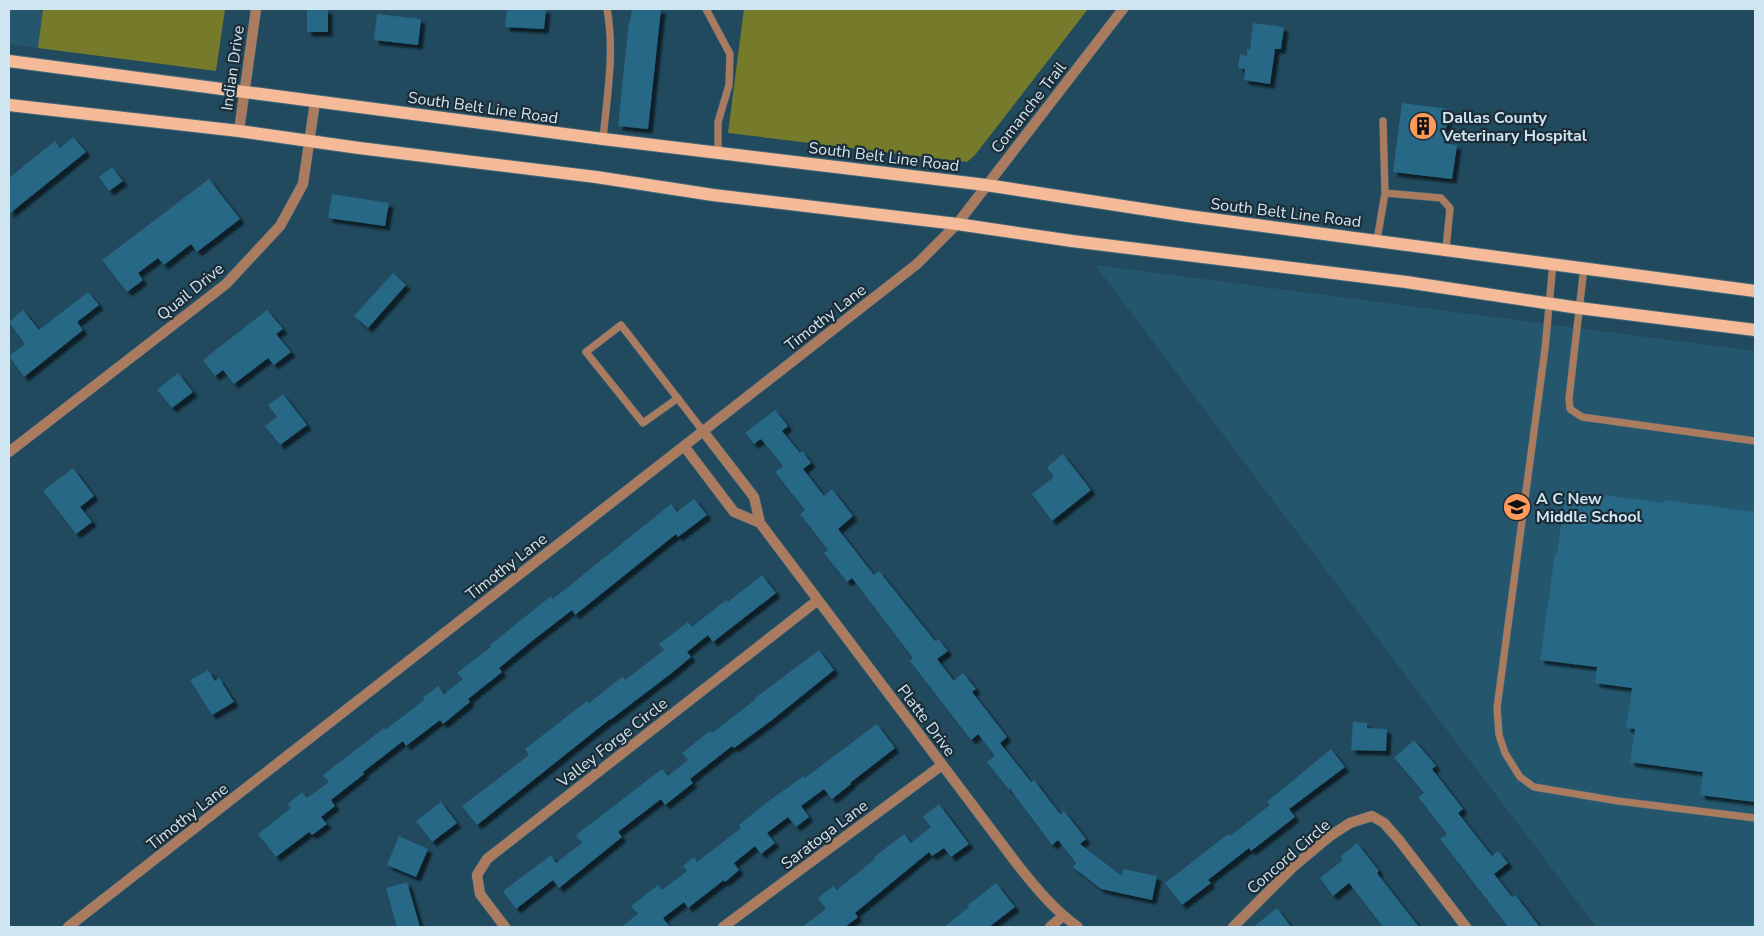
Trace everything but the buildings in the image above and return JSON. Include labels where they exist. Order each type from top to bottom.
[{"type":"main road","name":"South Belt Line Road","points":[[9,61],[603,140],[718,152],[986,185],[1188,216],[1755,291]]},
{"type":"main road","points":[[9,105],[239,131],[596,177],[713,194],[957,224],[1072,241],[1406,282],[1579,308],[1755,330]]},
{"type":"street","name":"Indian Drive","points":[[239,131],[256,9]]},
{"type":"street","name":"Comanche Trail","points":[[957,224],[1123,9]]},
{"type":"street","name":"Quail Drive","points":[[9,452],[226,284],[280,226],[303,184],[315,102]]},
{"type":"street","name":"Timothy Lane","points":[[68,927],[917,264],[957,224]]},
{"type":"street","name":"Platte Drive","points":[[703,431],[754,497],[760,523],[942,765],[1035,887],[1078,927]]},
{"type":"street","points":[[684,446],[734,512],[760,523]]},
{"type":"street","name":"Valley Forge Circle","points":[[504,927],[480,894],[477,876],[487,859],[818,600]]},
{"type":"street","name":"Saratoga Lane","points":[[723,927],[942,765]]},
{"type":"street","name":"Concord Circle","points":[[1233,927],[1293,867],[1330,836],[1350,823],[1372,816],[1384,823],[1399,840],[1466,927]]},
{"type":"street","points":[[1050,927],[1064,916]]},
{"type":"lane","points":[[603,140],[612,50],[611,28],[607,9]]},
{"type":"lane","points":[[706,9],[730,54],[729,85],[718,122],[718,152]]},
{"type":"lane","points":[[1377,240],[1385,192],[1383,121]]},
{"type":"lane","points":[[1385,192],[1441,198],[1450,208],[1446,249]]},
{"type":"lane","points":[[1553,263],[1545,349],[1498,708],[1499,735],[1505,753],[1520,776],[1534,787],[1618,801],[1755,818]]},
{"type":"lane","points":[[1584,267],[1569,398],[1570,409],[1582,417],[1755,442]]},
{"type":"lane","points":[[678,398],[643,423],[586,352],[621,325],[678,398],[703,431]]},
{"type":"shaded area","points":[[9,9],[43,9],[38,48],[9,44]]},
{"type":"shaded area","name":"A C New Middle School","points":[[1095,265],[1755,351],[1755,927],[1596,927]]},
{"type":"green space","points":[[43,9],[225,9],[216,71],[38,48]]},
{"type":"green space","points":[[744,9],[1088,9],[975,155],[967,162],[728,133]]},
{"type":"place","name":"Dallas County Veterinary Hospital","points":[[1423,126]]},
{"type":"place","name":"A C New Middle School","points":[[1517,507]]}]
